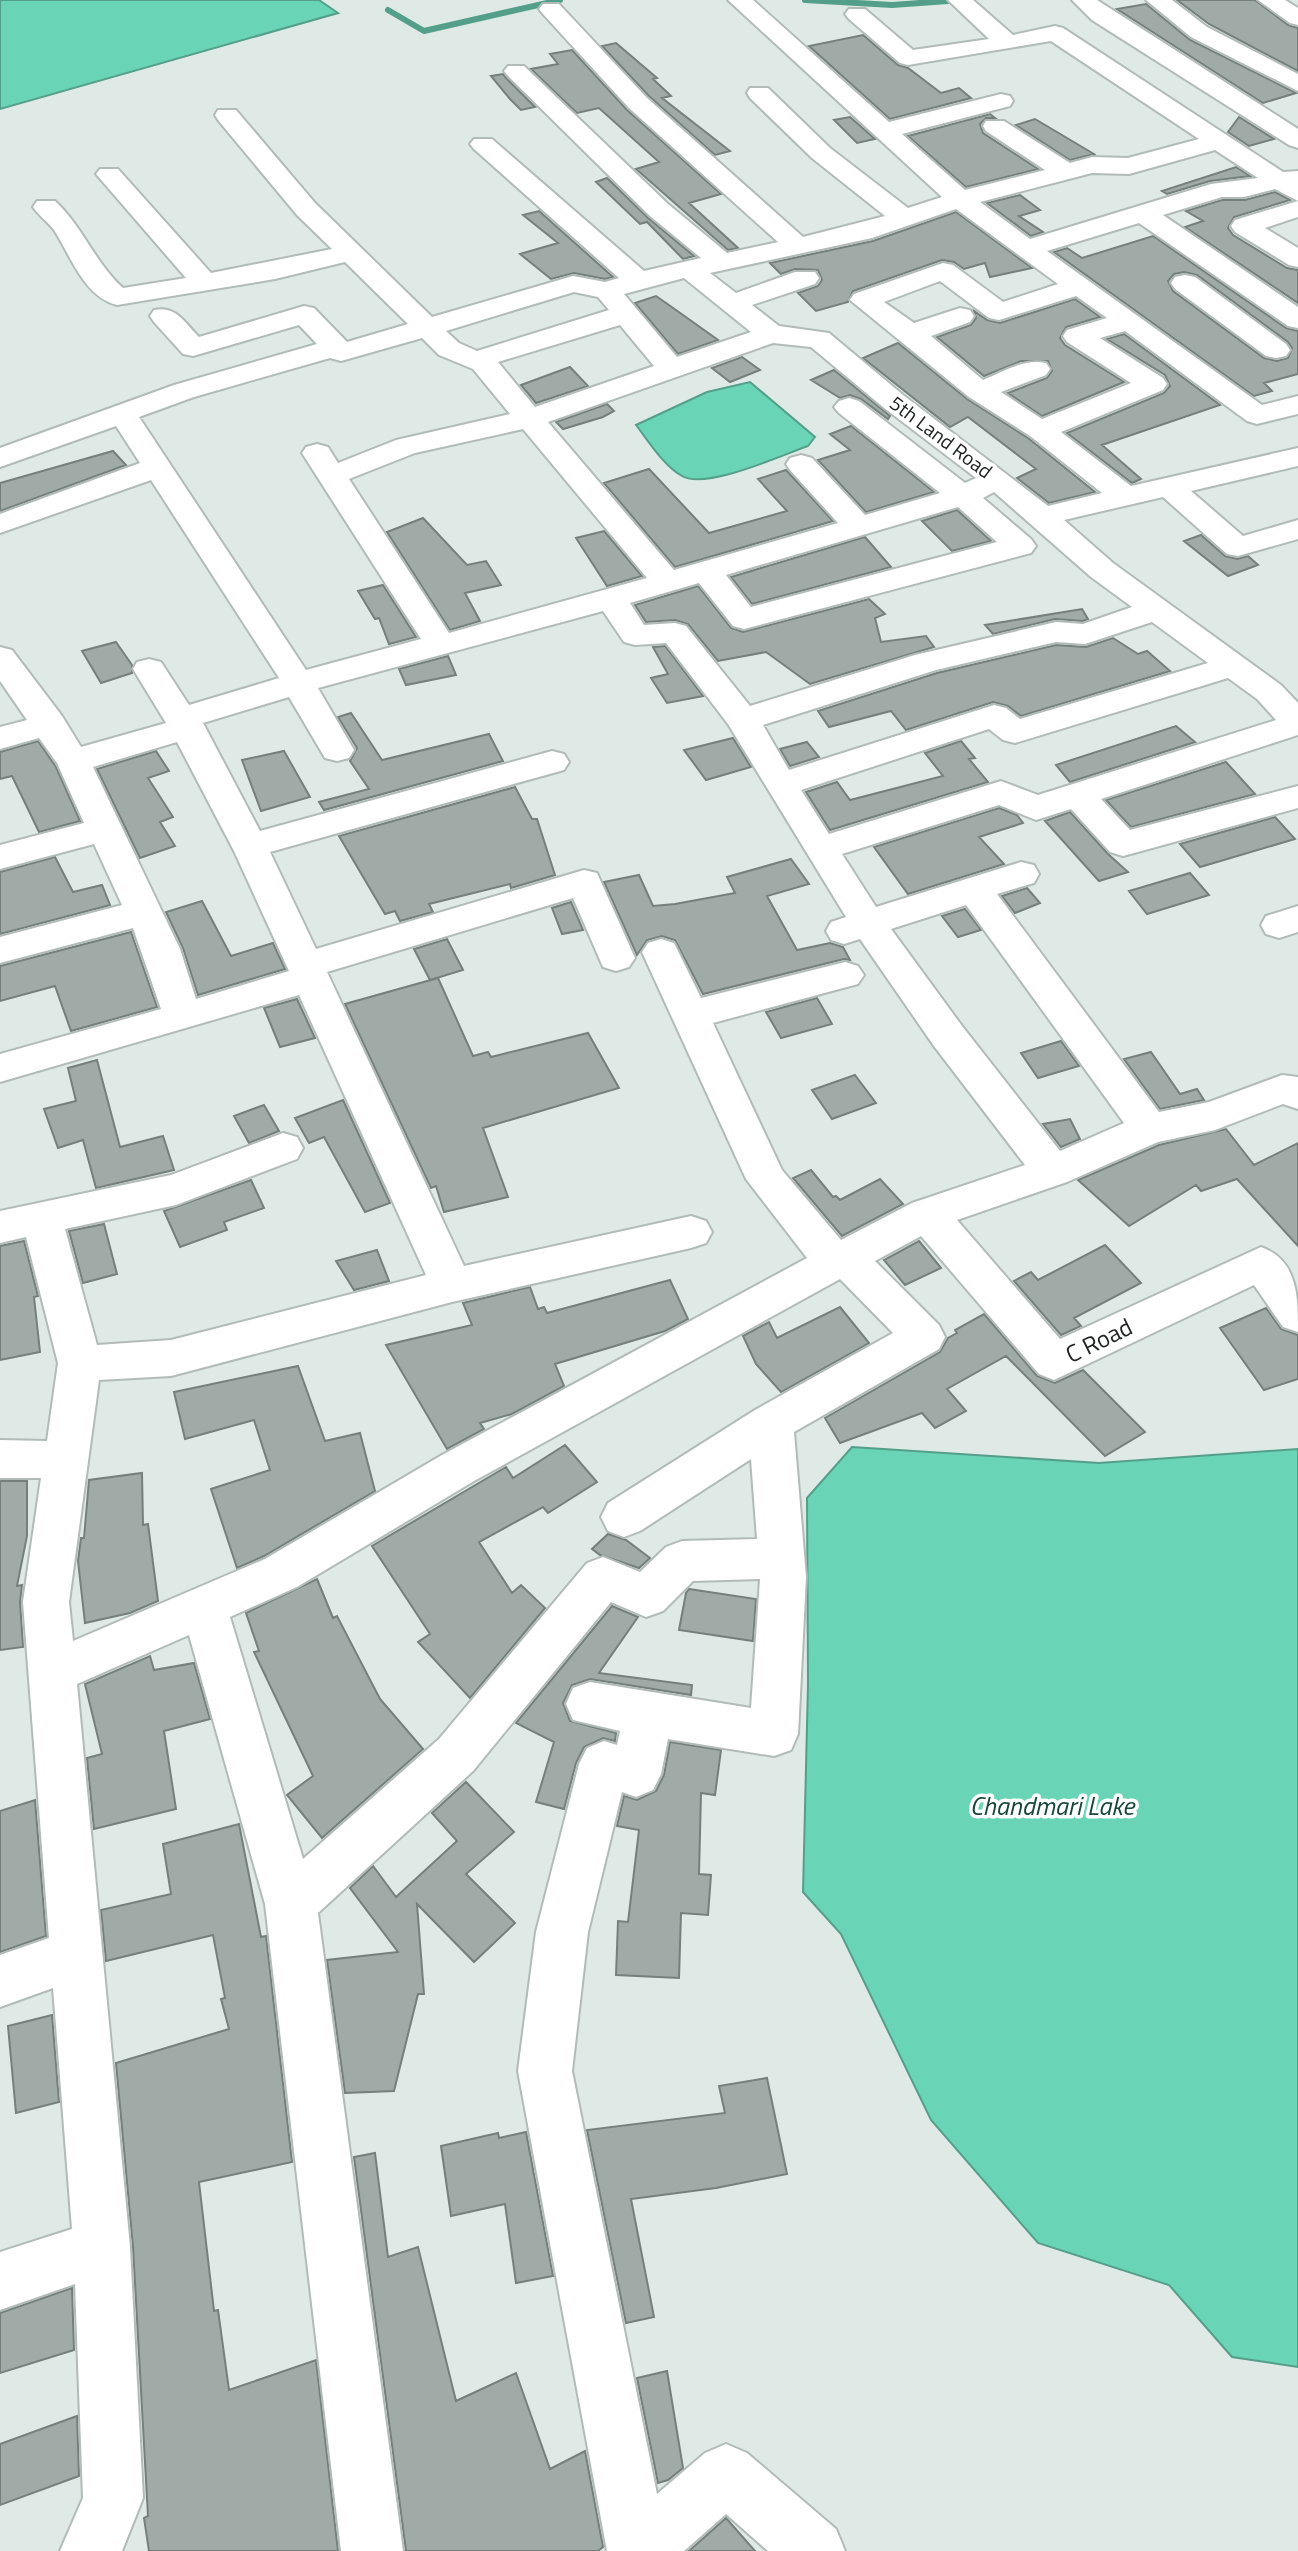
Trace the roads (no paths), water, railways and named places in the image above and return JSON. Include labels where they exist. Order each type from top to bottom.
[{"type":"street","points":[[739,0],[962,201],[1027,249],[1127,321],[1218,361],[1257,415],[1298,405]]},
{"type":"street","points":[[959,0],[1008,43]]},
{"type":"street","points":[[1083,0],[1100,15],[1133,32],[1293,133]]},
{"type":"street","points":[[1157,0],[1199,32],[1298,84]]},
{"type":"street","points":[[1269,0],[1298,18]]},
{"type":"street","points":[[551,9],[638,103],[797,245]]},
{"type":"street","points":[[857,14],[908,58],[1055,33],[1218,141],[1291,183]]},
{"type":"street","points":[[516,71],[659,210],[721,261]]},
{"type":"street","points":[[759,93],[821,153],[904,218]]},
{"type":"street","points":[[885,131],[1001,101]]},
{"type":"street","points":[[227,115],[306,209],[449,349],[483,363],[666,581]]},
{"type":"street","points":[[995,126],[1066,172]]},
{"type":"street","points":[[164,316],[193,348],[304,314],[341,353],[573,284],[607,291],[638,280],[863,232],[1092,165],[1129,166],[1218,141]]},
{"type":"street","points":[[483,144],[638,280]]},
{"type":"street","points":[[109,174],[205,283]]},
{"type":"street","points":[[1027,249],[1220,189],[1291,183]]},
{"type":"street","points":[[46,207],[63,223],[94,276],[117,297],[275,271],[351,253]]},
{"type":"street","points":[[1298,209],[1244,226],[1298,259]]},
{"type":"street","points":[[1143,213],[1298,320]]},
{"type":"street","points":[[689,269],[771,334]]},
{"type":"street","points":[[1081,286],[999,312],[943,271],[864,300],[911,334],[979,391],[1040,430],[1127,498]]},
{"type":"street","points":[[732,303],[805,278]]},
{"type":"street","points":[[1185,283],[1287,348]]},
{"type":"street","points":[[607,291],[672,369]]},
{"type":"street","points":[[476,360],[626,314]]},
{"type":"street","points":[[911,334],[960,316]]},
{"type":"street","points":[[1040,430],[1153,384],[1077,336],[1127,321]]},
{"type":"street","name":"5th Land Road","points":[[441,645],[324,464],[532,418],[771,334],[819,339],[893,401],[997,479],[1102,570],[1269,692],[1298,724]]},
{"type":"street","points":[[0,458],[184,391],[336,348]]},
{"type":"street","points":[[1218,361],[1287,348]]},
{"type":"street","points":[[979,391],[1036,369]]},
{"type":"street","points":[[704,569],[744,619],[1020,546],[963,496],[849,407]]},
{"type":"street","points":[[122,413],[298,683],[337,750]]},
{"type":"street","points":[[801,464],[858,526]]},
{"type":"street","points":[[1042,516],[1169,487],[1291,466]]},
{"type":"street","points":[[0,524],[155,468]]},
{"type":"street","points":[[73,761],[298,683],[500,631],[704,569],[963,496],[997,479]]},
{"type":"street","points":[[1169,487],[1238,547],[1298,529]]},
{"type":"street","points":[[610,598],[635,635],[675,633],[743,720],[780,785],[822,848],[854,928],[948,1036],[1053,1171]]},
{"type":"street","points":[[743,720],[927,662],[1056,632],[1085,634],[1155,610]]},
{"type":"street","points":[[0,657],[50,724],[73,761],[161,949],[183,1017]]},
{"type":"street","points":[[780,785],[994,716],[1015,732],[1233,666]]},
{"type":"street","points":[[149,669],[186,723],[252,845],[452,1285]]},
{"type":"street","points":[[0,738],[50,724]]},
{"type":"street","points":[[822,848],[1001,792],[1036,808],[1298,724]]},
{"type":"street","points":[[252,845],[552,762]]},
{"type":"street","points":[[1078,795],[1123,844],[1298,797]]},
{"type":"street","points":[[0,857],[107,829]]},
{"type":"street","points":[[854,928],[1021,874]]},
{"type":"street","points":[[0,1068],[183,1017],[308,972],[584,882],[616,958]]},
{"type":"street","points":[[974,889],[1150,1129]]},
{"type":"street","points":[[0,950],[142,913]]},
{"type":"street","points":[[624,1517],[771,1423],[924,1337],[840,1260],[766,1179],[661,952]]},
{"type":"street","points":[[690,1015],[845,975]]},
{"type":"street","points":[[51,1673],[281,1573],[458,1468],[927,1214],[1053,1171],[1150,1129],[1215,1115],[1282,1089],[1289,1089],[1298,1095]]},
{"type":"street","points":[[91,2551],[113,2498],[102,2247],[46,1602],[80,1363],[20,1222],[176,1189],[283,1148]]},
{"type":"street","name":"C Road","points":[[927,1214],[1054,1362],[1261,1263],[1298,1315]]},
{"type":"street","points":[[80,1363],[171,1358],[452,1285],[691,1232]]},
{"type":"street","points":[[590,1704],[774,1734],[783,1577],[771,1423]]},
{"type":"street","points":[[0,1459],[66,1460]]},
{"type":"street","points":[[291,1904],[456,1755],[603,1577],[646,1596],[682,1561],[781,1559]]},
{"type":"street","points":[[204,1607],[291,1904],[372,2551]]},
{"type":"street","points":[[648,1715],[636,1774],[604,1764],[562,1932],[545,2071],[638,2550],[726,2474],[814,2551]]},
{"type":"street","points":[[0,1981],[76,1954]]},
{"type":"street","points":[[0,2281],[102,2247]]},
{"type":"water","points":[[0,0],[319,0],[338,13],[0,109]]},
{"type":"water","points":[[750,382],[815,437],[808,446],[726,475],[693,479],[682,476],[669,466],[636,425],[707,392]]},
{"type":"water","name":"Chandmari Lake","points":[[852,1447],[1099,1463],[1298,1449],[1298,2367],[1232,2357],[1169,2285],[1038,2243],[931,2120],[841,1934],[803,1892],[808,1684],[807,1498]]},
{"type":"waterway","points":[[388,10],[424,31],[560,0]]},
{"type":"waterway","points":[[805,0],[892,5],[962,0]]}]
